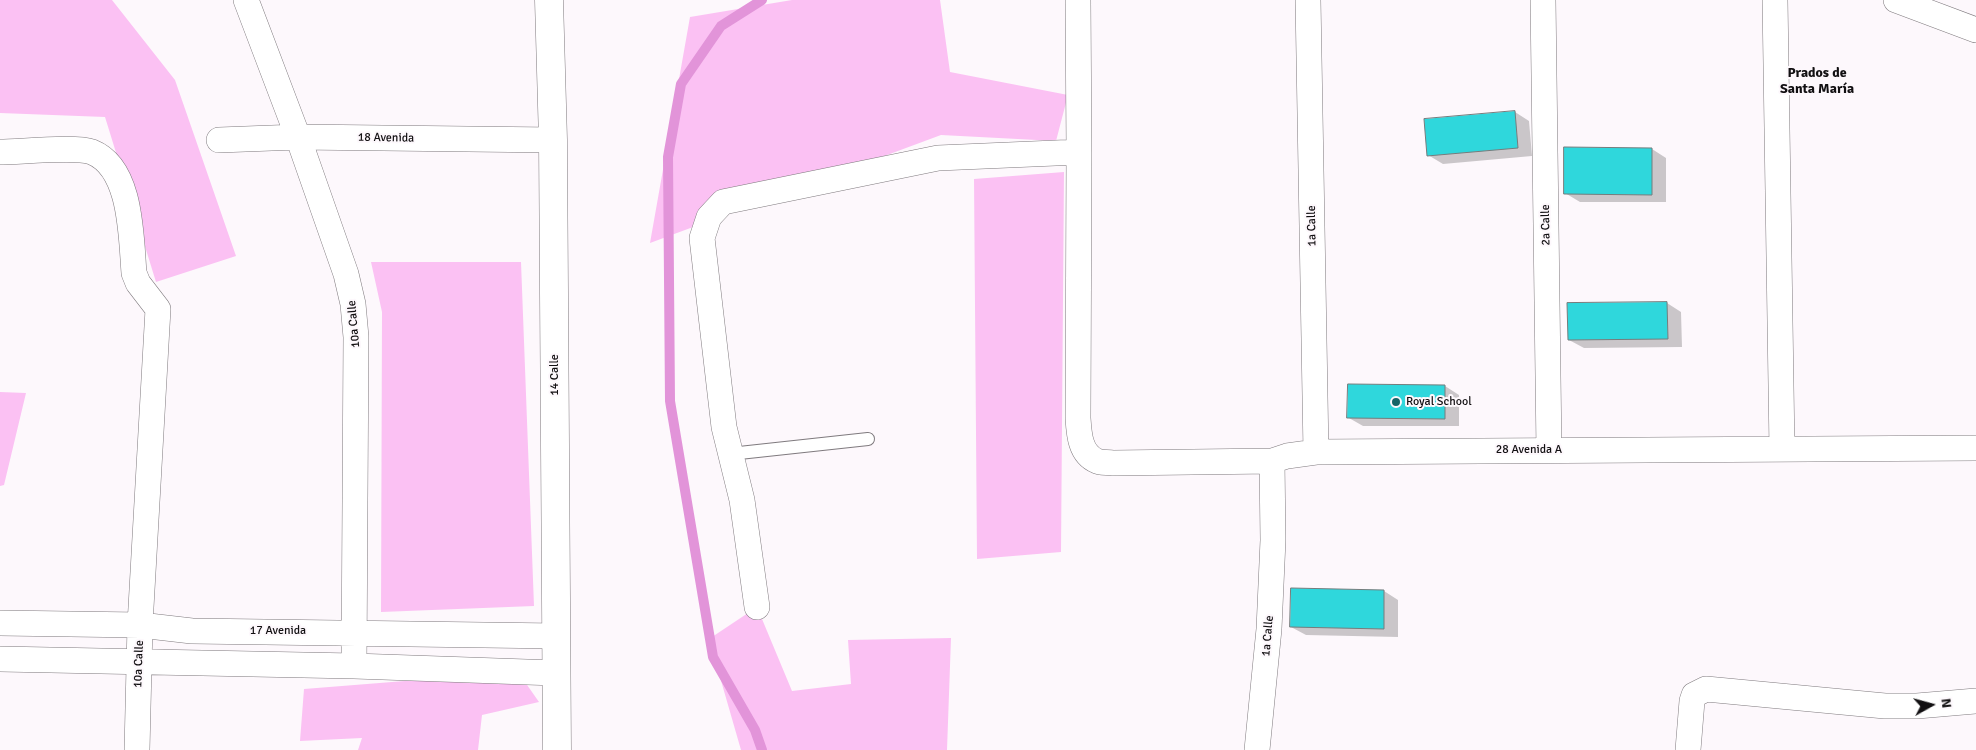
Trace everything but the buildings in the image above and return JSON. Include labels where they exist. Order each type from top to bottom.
[{"type":"street","name":"10a Calle","points":[[246,0],[298,137],[346,274],[354,304],[356,337],[354,666]]},
{"type":"street","name":"14 Calle","points":[[549,0],[553,140],[557,750]]},
{"type":"street","points":[[757,607],[742,500],[724,428],[702,238],[709,217],[723,202],[938,158],[1079,152],[1078,0]]},
{"type":"street","name":"1a Calle","points":[[1308,0],[1316,452]]},
{"type":"street","name":"2a Calle","points":[[1543,0],[1549,450]]},
{"type":"street","points":[[1775,0],[1782,449]]},
{"type":"street","points":[[1896,0],[1976,30]]},
{"type":"street","name":"18 Avenida","points":[[219,140],[298,137],[553,140]]},
{"type":"street","name":"10a Calle","points":[[0,152],[79,150],[92,152],[103,159],[121,183],[127,205],[134,273],[138,283],[155,302],[159,316],[140,625],[136,750]]},
{"type":"street","name":"28 Avenida A","points":[[1079,152],[1079,438],[1086,453],[1097,461],[1113,463],[1272,461],[1287,456],[1316,452],[1976,448]]},
{"type":"street","name":"1a Calle","points":[[1256,750],[1269,629],[1273,540],[1272,461]]},
{"type":"street","name":"17 Avenida","points":[[0,624],[140,625],[192,631],[557,636]]},
{"type":"street","points":[[0,659],[139,660],[556,674]]},
{"type":"street","points":[[1688,750],[1692,701],[1694,695],[1706,689],[1885,706],[1917,706],[1976,701]]},
{"type":"lane","points":[[730,454],[868,439]]},
{"type":"shaded area","points":[[0,0],[112,0],[175,80],[236,256],[156,282],[105,117],[0,113]]},
{"type":"shaded area","points":[[792,0],[940,0],[950,72],[1068,95],[1056,141],[941,135],[650,243],[690,17]]},
{"type":"shaded area","points":[[1064,172],[1061,552],[977,559],[974,179]]},
{"type":"shaded area","points":[[371,262],[521,262],[534,606],[381,612],[382,312]]},
{"type":"shaded area","points":[[0,392],[26,393],[4,485],[0,486]]},
{"type":"shaded area","points":[[757,607],[792,691],[851,684],[848,640],[951,638],[947,750],[741,750],[709,639]]},
{"type":"shaded area","points":[[518,672],[539,702],[482,715],[478,750],[358,750],[362,738],[300,741],[304,689]]},
{"type":"waterway","points":[[762,0],[721,26],[681,84],[668,157],[670,401],[713,657],[755,730],[762,750]]},
{"type":"place","name":"Royal School","points":[[1396,402]]},
{"type":"district","name":"Prados de Santa María","points":[[1817,82]]}]
